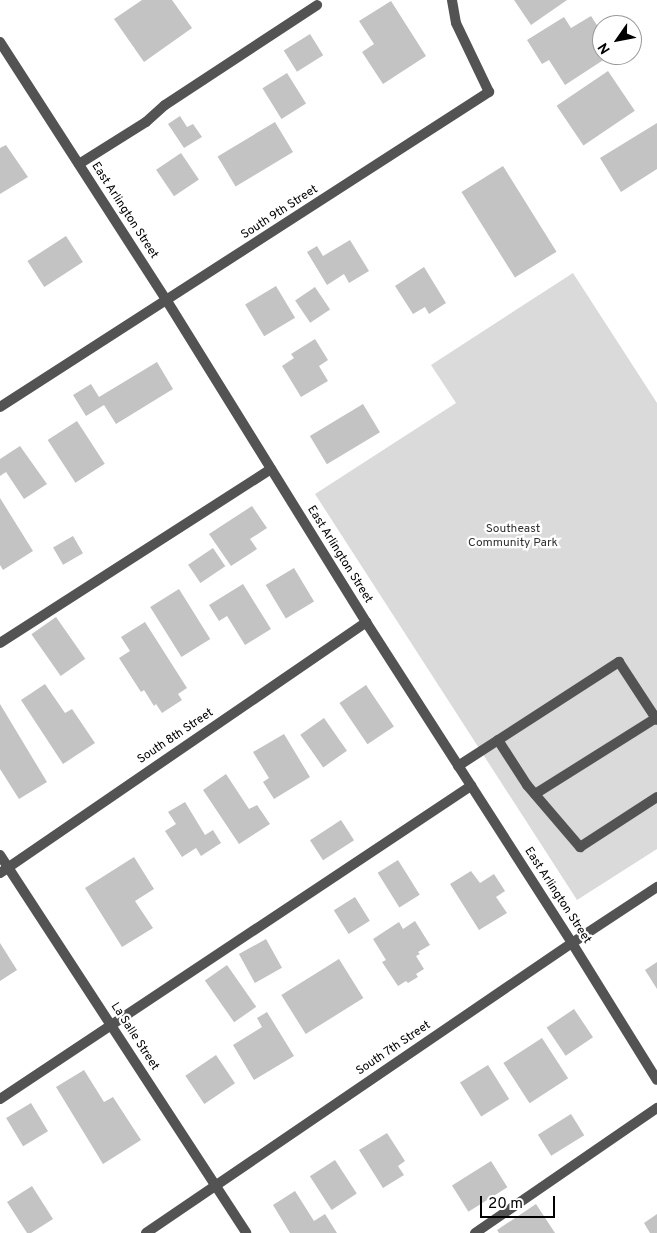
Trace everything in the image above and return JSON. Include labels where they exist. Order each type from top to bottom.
[{"type":"street","name":"South 9th Street","points":[[0,408],[489,92],[456,23],[452,0]]},
{"type":"street","points":[[79,164],[146,122],[165,105],[317,5]]},
{"type":"street","name":"East Arlington Street","points":[[0,42],[167,301],[366,622],[572,942],[657,1080]]},
{"type":"street","points":[[0,643],[271,470]]},
{"type":"street","name":"South 8th Street","points":[[4,870],[366,622]]},
{"type":"street","points":[[458,766],[619,662],[656,719],[534,794]]},
{"type":"street","points":[[498,740],[534,794],[580,847],[657,797]]},
{"type":"street","points":[[0,1100],[471,786]]},
{"type":"street","name":"La Salle Street","points":[[0,854],[4,870],[111,1025],[246,1233]]},
{"type":"street","name":"South 7th Street","points":[[146,1233],[572,942],[657,887]]},
{"type":"street","points":[[475,1233],[657,1108]]},
{"type":"green space","name":"Southeast Community Park","points":[[573,273],[657,403],[657,849],[577,900],[315,494],[456,403],[431,365]]},
{"type":"building","points":[[142,0],[172,0],[192,28],[144,62],[114,19]]},
{"type":"building","points":[[514,0],[567,0],[531,25]]},
{"type":"building","points":[[391,1],[426,56],[383,84],[362,52],[374,44],[359,21]]},
{"type":"building","points":[[591,16],[592,65],[596,65],[565,85],[549,60],[542,64],[527,40],[564,17],[571,28]]},
{"type":"building","points":[[310,34],[323,55],[297,72],[284,50]]},
{"type":"building","points":[[608,71],[635,111],[583,145],[557,106]]},
{"type":"building","points":[[287,73],[306,104],[281,119],[262,88]]},
{"type":"building","points":[[180,116],[187,127],[193,124],[202,137],[184,148],[168,124]]},
{"type":"building","points":[[275,122],[293,152],[236,187],[218,157]]},
{"type":"building","points":[[657,123],[657,169],[621,192],[600,158]]},
{"type":"building","points":[[6,145],[28,177],[0,194],[0,148]]},
{"type":"building","points":[[181,153],[199,180],[174,196],[156,170]]},
{"type":"building","points":[[503,166],[557,252],[515,278],[461,192]]},
{"type":"building","points":[[66,236],[83,262],[44,287],[27,261]]},
{"type":"building","points":[[350,240],[369,271],[349,283],[344,274],[327,285],[307,252],[317,246],[323,256]]},
{"type":"building","points":[[424,267],[446,303],[429,314],[425,307],[413,314],[395,286]]},
{"type":"building","points":[[276,286],[295,318],[264,336],[245,305]]},
{"type":"building","points":[[315,287],[330,309],[310,323],[295,300]]},
{"type":"building","points":[[315,339],[328,360],[319,366],[328,381],[301,397],[282,366],[294,358],[291,354]]},
{"type":"building","points":[[157,362],[173,389],[116,424],[104,405],[86,416],[73,395],[91,384],[99,397]]},
{"type":"building","points":[[363,404],[380,432],[327,464],[310,436]]},
{"type":"building","points":[[77,421],[105,464],[75,483],[48,440]]},
{"type":"building","points":[[20,446],[47,484],[24,499],[6,472],[0,476],[0,459]]},
{"type":"building","points":[[0,498],[33,551],[3,570],[0,565]]},
{"type":"building","points":[[252,506],[267,528],[250,539],[257,549],[231,566],[209,534]]},
{"type":"building","points":[[73,536],[83,553],[63,565],[53,548]]},
{"type":"building","points":[[213,548],[225,566],[200,583],[188,565]]},
{"type":"building","points":[[294,568],[314,601],[286,618],[266,585]]},
{"type":"building","points":[[243,584],[271,629],[245,645],[227,616],[219,621],[209,605]]},
{"type":"building","points":[[179,589],[210,639],[181,657],[150,607]]},
{"type":"building","points":[[56,617],[85,659],[61,676],[31,634]]},
{"type":"building","points":[[145,622],[187,688],[178,694],[182,700],[162,713],[156,704],[154,706],[144,690],[141,692],[119,658],[130,651],[121,637]]},
{"type":"building","points":[[45,684],[65,713],[72,709],[95,743],[63,764],[21,700]]},
{"type":"building","points":[[366,685],[394,726],[367,744],[339,703]]},
{"type":"building","points":[[0,704],[47,782],[19,799],[0,769]]},
{"type":"building","points":[[324,718],[347,751],[323,767],[300,735]]},
{"type":"building","points":[[284,734],[310,777],[274,799],[263,782],[269,778],[253,752]]},
{"type":"building","points":[[226,774],[249,809],[257,805],[270,824],[239,844],[203,790]]},
{"type":"building","points":[[185,802],[205,835],[213,830],[221,843],[201,856],[196,848],[182,857],[165,831],[176,824],[168,812]]},
{"type":"building","points":[[341,820],[354,840],[323,860],[310,840]]},
{"type":"building","points":[[134,857],[154,889],[135,901],[153,928],[122,947],[85,888]]},
{"type":"building","points":[[398,860],[420,895],[399,907],[378,873]]},
{"type":"building","points":[[471,871],[480,883],[494,874],[505,891],[496,897],[507,913],[479,930],[450,884]]},
{"type":"building","points":[[355,897],[370,921],[349,934],[334,910]]},
{"type":"building","points":[[415,921],[430,945],[418,952],[420,954],[416,956],[424,969],[416,974],[418,977],[398,986],[382,962],[386,960],[373,939],[399,922],[403,929]]},
{"type":"building","points":[[266,939],[282,968],[255,983],[239,954]]},
{"type":"building","points":[[0,943],[17,970],[0,981]]},
{"type":"building","points":[[339,959],[363,998],[306,1034],[281,995]]},
{"type":"building","points":[[657,962],[657,989],[645,970]]},
{"type":"building","points":[[227,965],[256,1007],[234,1022],[205,980]]},
{"type":"building","points":[[574,1009],[593,1037],[566,1056],[547,1027]]},
{"type":"building","points":[[267,1012],[294,1056],[254,1080],[233,1045],[262,1027],[257,1018]]},
{"type":"building","points":[[542,1038],[568,1078],[530,1103],[503,1063]]},
{"type":"building","points":[[216,1055],[235,1083],[204,1104],[185,1076]]},
{"type":"building","points":[[488,1065],[509,1099],[481,1116],[460,1082]]},
{"type":"building","points":[[84,1070],[104,1102],[113,1097],[141,1140],[103,1164],[56,1087]]},
{"type":"building","points":[[31,1103],[48,1131],[23,1146],[6,1118]]},
{"type":"building","points":[[571,1114],[584,1135],[551,1156],[538,1135]]},
{"type":"building","points":[[387,1133],[405,1161],[398,1166],[404,1175],[383,1188],[359,1150]]},
{"type":"building","points":[[335,1160],[357,1194],[332,1210],[310,1176]]},
{"type":"building","points":[[491,1161],[507,1187],[468,1212],[452,1185]]},
{"type":"building","points":[[32,1186],[53,1219],[31,1233],[27,1233],[7,1202]]},
{"type":"building","points":[[295,1191],[314,1221],[325,1214],[337,1233],[290,1233],[273,1205]]},
{"type":"building","points":[[536,1204],[555,1233],[499,1233],[497,1230]]},
{"type":"building","points":[[657,1214],[657,1233],[650,1233],[644,1223]]}]
